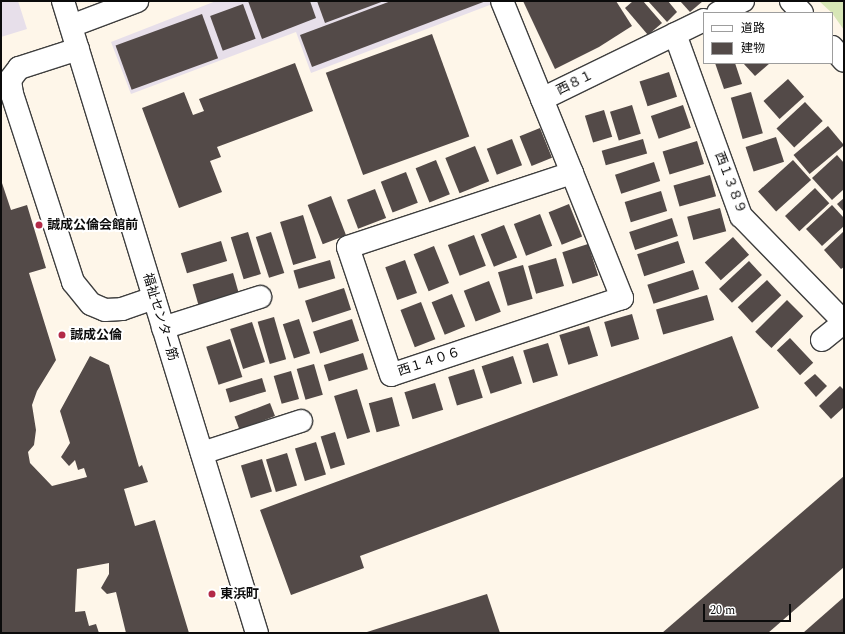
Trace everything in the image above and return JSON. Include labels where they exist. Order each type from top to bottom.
[{"type":"street","name":"福祉センター筋","points":[[62,1],[71,26],[257,633]]},
{"type":"street","points":[[71,26],[137,1]]},
{"type":"street","name":"西８１","points":[[502,1],[542,99],[703,20]]},
{"type":"street","points":[[720,12],[743,1]]},
{"type":"street","points":[[791,1],[801,12]]},
{"type":"street","name":"西１３８９","points":[[675,34],[741,216],[843,322]]},
{"type":"street","points":[[833,48],[844,61]]},
{"type":"street","points":[[78,49],[19,68],[10,80],[12,94],[73,282],[91,304],[105,310],[122,309],[154,298]]},
{"type":"street","name":"西１４０６","points":[[542,99],[572,173],[622,298],[391,375],[348,247],[572,173]]},
{"type":"street","points":[[164,328],[260,297]]},
{"type":"street","points":[[822,340],[843,322]]},
{"type":"street","points":[[202,453],[301,421]]},
{"type":"shaded area","points":[[1,1],[18,1],[27,29],[1,37]]},
{"type":"shaded area","points":[[216,1],[494,1],[495,3],[311,73],[296,32],[131,94],[111,42]]},
{"type":"green space","points":[[819,1],[844,1],[844,30],[833,14],[833,12],[831,12]]},
{"type":"building","points":[[248,1],[310,1],[316,18],[262,39]]},
{"type":"building","points":[[317,1],[384,1],[325,23]]},
{"type":"building","points":[[391,1],[486,1],[312,67],[300,35]]},
{"type":"building","points":[[523,1],[616,1],[632,26],[599,47],[555,69]]},
{"type":"building","points":[[633,1],[643,1],[662,23],[648,35],[625,8]]},
{"type":"building","points":[[648,1],[668,1],[677,12],[667,22]]},
{"type":"building","points":[[680,1],[703,1],[690,12]]},
{"type":"building","points":[[243,4],[256,39],[223,51],[210,16]]},
{"type":"building","points":[[202,14],[218,58],[132,90],[116,45]]},
{"type":"building","points":[[432,34],[469,136],[363,175],[326,73]]},
{"type":"building","points":[[295,63],[313,111],[217,147],[221,157],[210,161],[222,192],[179,208],[142,108],[184,92],[193,115],[204,111],[199,99]]},
{"type":"building","points":[[715,64],[735,64],[742,84],[724,89]]},
{"type":"building","points":[[744,64],[769,64],[755,76]]},
{"type":"building","points":[[669,72],[677,97],[648,106],[640,82]]},
{"type":"building","points":[[788,79],[804,97],[780,119],[763,101]]},
{"type":"building","points":[[751,92],[763,133],[743,139],[731,98]]},
{"type":"building","points":[[805,102],[823,121],[794,148],[776,129]]},
{"type":"building","points":[[632,105],[641,134],[619,140],[610,112]]},
{"type":"building","points":[[683,105],[691,128],[659,139],[651,116]]},
{"type":"building","points":[[604,110],[612,137],[593,143],[585,116]]},
{"type":"building","points":[[828,126],[844,145],[810,174],[794,155]]},
{"type":"building","points":[[540,128],[552,158],[532,166],[520,136]]},
{"type":"building","points":[[776,137],[784,162],[754,172],[746,147]]},
{"type":"building","points":[[512,139],[522,165],[497,175],[487,149]]},
{"type":"building","points":[[643,139],[647,153],[606,165],[602,151]]},
{"type":"building","points":[[697,141],[704,164],[670,174],[663,152]]},
{"type":"building","points":[[475,146],[489,181],[460,193],[445,158]]},
{"type":"building","points":[[837,155],[844,163],[844,189],[832,200],[812,178]]},
{"type":"building","points":[[436,160],[450,194],[429,203],[416,168]]},
{"type":"building","points":[[793,160],[811,180],[776,212],[758,191]]},
{"type":"building","points":[[654,162],[660,181],[621,194],[615,175]]},
{"type":"building","points":[[406,172],[418,203],[393,212],[381,182]]},
{"type":"building","points":[[710,175],[716,196],[680,207],[673,185]]},
{"type":"building","points":[[1,180],[11,210],[27,205],[46,268],[29,273],[56,360],[37,391],[32,405],[36,430],[34,445],[28,452],[30,463],[52,486],[87,477],[84,468],[78,470],[75,460],[69,466],[61,457],[70,443],[60,411],[90,356],[109,365],[139,467],[142,465],[148,482],[124,489],[135,526],[155,520],[189,633],[126,633],[116,592],[107,594],[101,588],[109,574],[109,563],[77,569],[75,612],[85,611],[89,626],[96,624],[99,633],[1,633]]},
{"type":"building","points":[[815,188],[829,203],[799,231],[785,216]]},
{"type":"building","points":[[375,189],[386,218],[358,229],[347,200]]},
{"type":"building","points":[[661,191],[667,211],[631,222],[625,202]]},
{"type":"building","points":[[331,196],[346,235],[323,244],[308,205]]},
{"type":"building","points":[[844,198],[844,212],[837,204]]},
{"type":"building","points":[[569,204],[582,236],[562,245],[549,212]]},
{"type":"building","points":[[832,205],[844,218],[844,226],[822,246],[806,229]]},
{"type":"building","points":[[720,208],[726,231],[693,240],[687,217]]},
{"type":"building","points":[[540,214],[552,246],[526,256],[514,224]]},
{"type":"building","points":[[303,215],[316,258],[293,265],[280,222]]},
{"type":"building","points":[[672,218],[678,236],[635,250],[629,232]]},
{"type":"building","points":[[504,225],[517,257],[494,267],[481,234]]},
{"type":"building","points":[[844,231],[844,267],[841,269],[824,250]]},
{"type":"building","points":[[248,232],[261,274],[244,279],[231,237]]},
{"type":"building","points":[[271,232],[284,273],[269,278],[256,237]]},
{"type":"building","points":[[474,235],[486,266],[460,276],[448,245]]},
{"type":"building","points":[[733,237],[749,255],[721,280],[705,262]]},
{"type":"building","points":[[221,241],[227,261],[187,273],[181,253]]},
{"type":"building","points":[[678,241],[685,263],[644,276],[637,254]]},
{"type":"building","points":[[588,244],[598,275],[573,284],[562,252]]},
{"type":"building","points":[[434,246],[449,283],[429,291],[414,254]]},
{"type":"building","points":[[556,258],[564,286],[536,294],[528,266]]},
{"type":"building","points":[[330,260],[335,278],[299,289],[293,270]]},
{"type":"building","points":[[405,260],[417,293],[397,300],[385,267]]},
{"type":"building","points":[[749,261],[762,275],[732,303],[719,289]]},
{"type":"building","points":[[523,265],[533,299],[508,306],[498,272]]},
{"type":"building","points":[[693,270],[699,289],[654,304],[647,285]]},
{"type":"building","points":[[233,273],[239,294],[199,306],[193,285]]},
{"type":"building","points":[[767,280],[781,295],[752,323],[738,307]]},
{"type":"building","points":[[489,281],[501,312],[476,321],[464,291]]},
{"type":"building","points":[[344,288],[351,310],[312,323],[305,301]]},
{"type":"building","points":[[452,294],[465,326],[445,335],[432,302]]},
{"type":"building","points":[[707,295],[714,320],[663,335],[656,310]]},
{"type":"building","points":[[787,300],[803,316],[771,348],[755,332]]},
{"type":"building","points":[[421,302],[435,339],[415,347],[400,310]]},
{"type":"building","points":[[632,314],[639,339],[611,347],[604,322]]},
{"type":"building","points":[[274,317],[286,359],[270,364],[258,322]]},
{"type":"building","points":[[299,319],[310,353],[294,358],[283,324]]},
{"type":"building","points":[[352,319],[359,341],[320,354],[313,332]]},
{"type":"building","points":[[252,322],[265,362],[243,369],[230,329]]},
{"type":"building","points":[[589,326],[598,356],[568,365],[559,335]]},
{"type":"building","points":[[732,336],[759,408],[360,556],[364,568],[291,595],[260,510]]},
{"type":"building","points":[[790,338],[813,363],[800,375],[777,350]]},
{"type":"building","points":[[230,339],[242,377],[219,385],[206,347]]},
{"type":"building","points":[[548,343],[558,376],[533,383],[523,351]]},
{"type":"building","points":[[363,353],[368,369],[329,381],[324,365]]},
{"type":"building","points":[[513,356],[522,384],[491,394],[482,366]]},
{"type":"building","points":[[314,364],[323,395],[306,400],[297,369]]},
{"type":"building","points":[[474,369],[483,398],[457,406],[448,377]]},
{"type":"building","points":[[291,371],[299,399],[282,404],[274,376]]},
{"type":"building","points":[[815,374],[827,386],[816,397],[804,383]]},
{"type":"building","points":[[262,378],[266,391],[230,402],[226,389]]},
{"type":"building","points":[[435,383],[443,410],[413,419],[404,392]]},
{"type":"building","points":[[840,386],[844,390],[844,407],[831,419],[819,406]]},
{"type":"building","points":[[357,389],[370,432],[347,439],[334,396]]},
{"type":"building","points":[[392,397],[400,426],[377,432],[369,403]]},
{"type":"building","points":[[270,403],[275,416],[240,430],[235,417]]},
{"type":"building","points":[[335,432],[345,465],[331,469],[321,436]]},
{"type":"building","points":[[316,442],[326,475],[305,481],[295,448]]},
{"type":"building","points":[[287,453],[297,486],[276,492],[266,459]]},
{"type":"building","points":[[262,459],[272,492],[251,498],[241,465]]},
{"type":"building","points":[[844,476],[844,567],[768,633],[662,633]]},
{"type":"building","points":[[487,594],[500,633],[367,633],[367,632]]},
{"type":"building","points":[[844,597],[844,633],[803,633]]},
{"type":"place","name":"誠成公倫会館前","points":[[39,225]]},
{"type":"place","name":"誠成公倫","points":[[62,335]]},
{"type":"place","name":"東浜町","points":[[212,594]]}]
